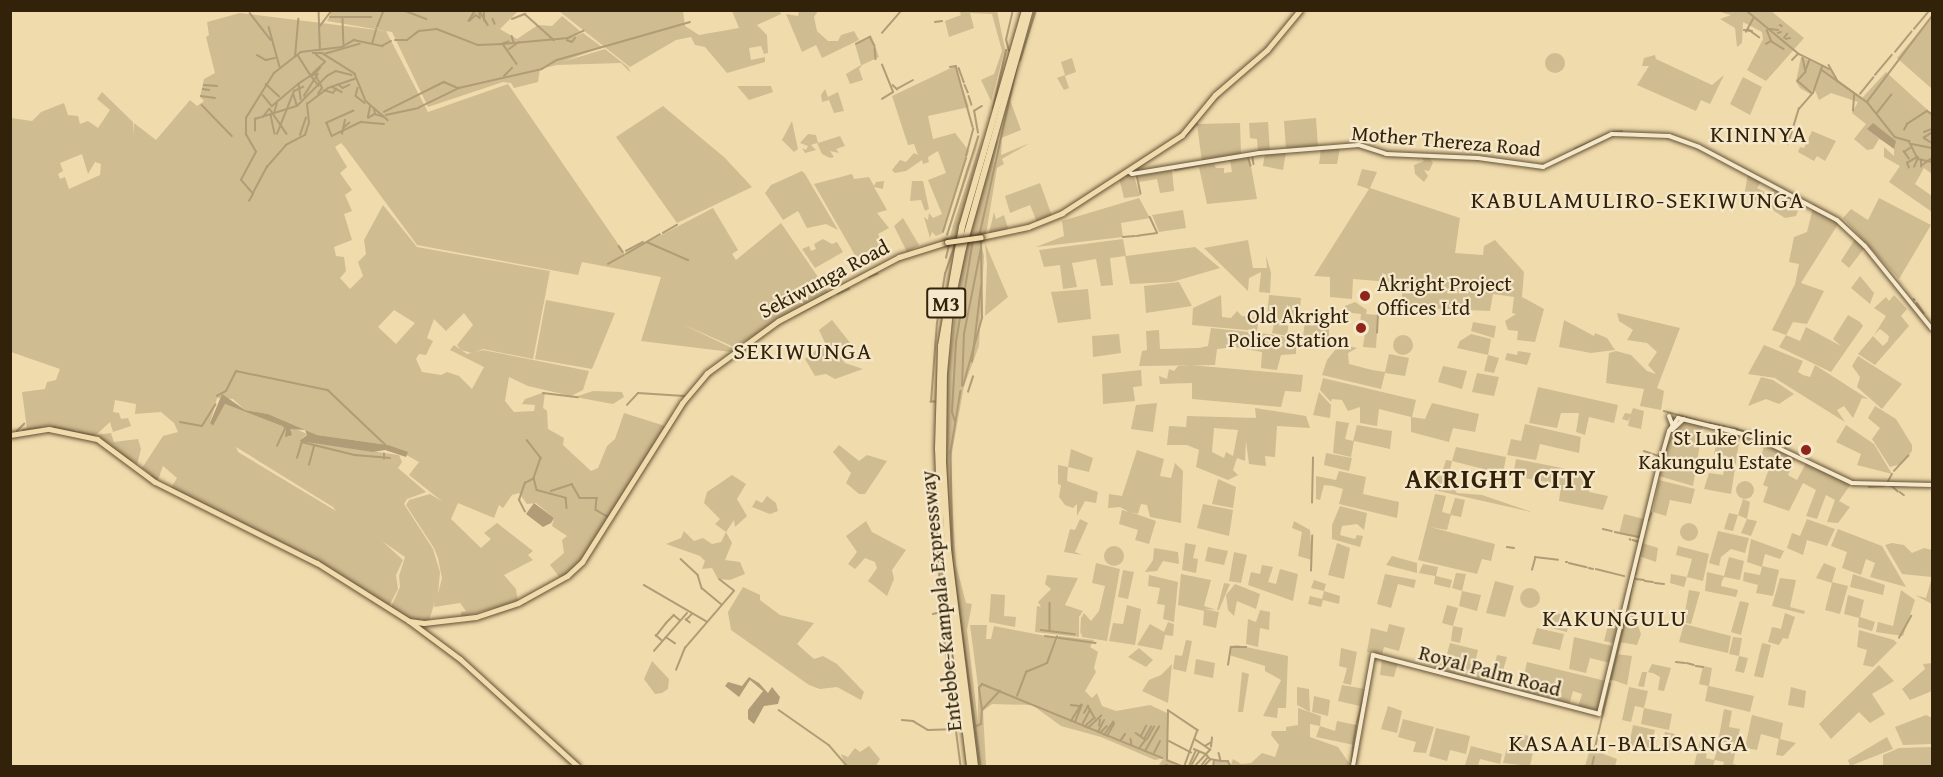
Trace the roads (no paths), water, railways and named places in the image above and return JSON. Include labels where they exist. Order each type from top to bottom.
[{"type":"highway","name":"Entebbe-Kampala Expressway","points":[[970,766],[942,550],[938,449],[941,346],[962,227],[1024,10]]},
{"type":"highway","name":"Entebbe-Kampala Expressway","points":[[975,766],[948,549],[943,463],[944,373],[950,309],[963,248],[1030,10]]},
{"type":"main road","name":"Sekiwunga Road","points":[[409,621],[427,623],[499,610],[567,576],[582,562],[682,403],[707,373],[778,321],[899,257],[946,242],[981,237],[1051,219],[1130,173],[1191,128],[1215,95],[1267,50],[1300,10]]},
{"type":"main road","points":[[10,435],[49,429],[97,439],[155,482],[203,509],[297,551],[409,621],[460,659],[577,766]]},
{"type":"main road","points":[[426,633],[427,623]]},
{"type":"street","name":"Mother Thereza Road","points":[[1130,173],[1259,153],[1356,146],[1386,154],[1478,158],[1543,166],[1611,134],[1669,136],[1699,147],[1831,216],[1865,246],[1932,329]]},
{"type":"street","points":[[1669,416],[1672,424]]},
{"type":"street","points":[[1669,433],[1672,424],[1678,418],[1684,419],[1766,441],[1842,480],[1868,486],[1932,485]]},
{"type":"street","points":[[1669,433],[1684,419]]},
{"type":"street","name":"Royal Palm Road","points":[[1353,766],[1372,656],[1599,714],[1669,433]]},
{"type":"waterway","points":[[319,10],[320,48]]},
{"type":"waterway","points":[[320,26],[332,10]]},
{"type":"waterway","points":[[377,27],[384,10]]},
{"type":"waterway","points":[[403,10],[426,19]]},
{"type":"waterway","points":[[476,10],[469,21],[476,15],[480,18],[479,10]]},
{"type":"waterway","points":[[484,10],[484,21]]},
{"type":"waterway","points":[[1009,51],[1006,40],[1013,10]]},
{"type":"waterway","points":[[1020,61],[1036,10]]},
{"type":"waterway","points":[[1746,10],[1799,54],[1830,69]]},
{"type":"waterway","points":[[1914,29],[1930,10]]},
{"type":"waterway","points":[[480,11],[488,25]]},
{"type":"waterway","points":[[882,33],[901,11]]},
{"type":"waterway","points":[[250,13],[271,40]]},
{"type":"waterway","points":[[512,19],[525,14],[554,40]]},
{"type":"waterway","points":[[1867,102],[1932,16]]},
{"type":"waterway","points":[[330,17],[371,17]]},
{"type":"waterway","points":[[295,57],[298,19]]},
{"type":"waterway","points":[[343,19],[344,44]]},
{"type":"waterway","points":[[493,19],[495,24]]},
{"type":"waterway","points":[[1746,32],[1753,19]]},
{"type":"waterway","points":[[935,22],[942,21]]},
{"type":"waterway","points":[[386,115],[418,108],[459,88],[542,69],[557,60],[690,22]]},
{"type":"waterway","points":[[269,27],[280,67]]},
{"type":"waterway","points":[[395,40],[407,40],[419,31],[437,29],[478,45],[503,44],[568,38],[583,31]]},
{"type":"waterway","points":[[1748,29],[1759,37]]},
{"type":"waterway","points":[[1770,29],[1778,30]]},
{"type":"waterway","points":[[372,44],[376,30]]},
{"type":"waterway","points":[[1744,30],[1752,31]]},
{"type":"waterway","points":[[1766,44],[1771,41],[1767,31]]},
{"type":"waterway","points":[[1895,52],[1911,32]]},
{"type":"waterway","points":[[1784,38],[1787,34]]},
{"type":"waterway","points":[[512,36],[514,42]]},
{"type":"waterway","points":[[856,44],[870,37],[875,46]]},
{"type":"waterway","points":[[567,40],[572,42],[575,38]]},
{"type":"waterway","points":[[1786,39],[1790,38]]},
{"type":"waterway","points":[[249,201],[253,194],[241,180],[256,152],[246,135],[246,118],[274,73],[301,52],[342,47],[354,40],[382,46],[391,41]]},
{"type":"waterway","points":[[1771,41],[1784,49]]},
{"type":"waterway","points":[[509,42],[503,44],[517,64]]},
{"type":"waterway","points":[[509,49],[519,42]]},
{"type":"waterway","points":[[324,54],[360,44]]},
{"type":"waterway","points":[[875,48],[876,59]]},
{"type":"waterway","points":[[993,109],[1006,50]]},
{"type":"waterway","points":[[313,53],[322,53],[355,74],[366,101],[388,120]]},
{"type":"waterway","points":[[1792,60],[1798,54]]},
{"type":"waterway","points":[[257,55],[266,60],[275,58]]},
{"type":"waterway","points":[[298,55],[311,76],[299,84],[301,99]]},
{"type":"waterway","points":[[311,75],[325,62],[316,55]]},
{"type":"waterway","points":[[1875,75],[1892,55]]},
{"type":"waterway","points":[[1803,58],[1806,72],[1798,81],[1812,93]]},
{"type":"waterway","points":[[980,233],[1018,61]]},
{"type":"waterway","points":[[1806,69],[1809,61]]},
{"type":"waterway","points":[[882,65],[893,92],[882,99]]},
{"type":"waterway","points":[[1829,65],[1838,81],[1868,103],[1895,137],[1909,141],[1918,159],[1932,162]]},
{"type":"waterway","points":[[950,67],[956,66],[973,127]]},
{"type":"waterway","points":[[1788,144],[1799,109],[1813,93],[1822,67]]},
{"type":"waterway","points":[[318,94],[322,88],[315,74],[320,68]]},
{"type":"waterway","points":[[504,76],[512,68]]},
{"type":"waterway","points":[[959,68],[964,82]]},
{"type":"waterway","points":[[1822,70],[1860,97]]},
{"type":"waterway","points":[[255,131],[255,119],[297,106],[327,76],[336,71],[352,75]]},
{"type":"waterway","points":[[315,74],[312,77],[319,86]]},
{"type":"waterway","points":[[304,96],[318,74]]},
{"type":"waterway","points":[[1860,94],[1873,78]]},
{"type":"waterway","points":[[253,193],[267,167],[286,145],[305,135],[309,123],[307,104],[328,88],[354,79]]},
{"type":"waterway","points":[[893,85],[897,89],[913,80]]},
{"type":"waterway","points":[[384,112],[444,82],[458,88]]},
{"type":"waterway","points":[[266,84],[279,96]]},
{"type":"waterway","points":[[263,95],[272,106],[298,84]]},
{"type":"waterway","points":[[338,84],[343,88],[349,85]]},
{"type":"waterway","points":[[204,85],[217,86]]},
{"type":"waterway","points":[[965,85],[968,92]]},
{"type":"waterway","points":[[277,134],[294,91],[303,87]]},
{"type":"waterway","points":[[332,87],[342,92]]},
{"type":"waterway","points":[[358,88],[356,96],[365,103]]},
{"type":"waterway","points":[[203,89],[209,90]]},
{"type":"waterway","points":[[324,90],[333,93],[336,89]]},
{"type":"waterway","points":[[294,95],[297,105]]},
{"type":"waterway","points":[[1853,111],[1854,95]]},
{"type":"waterway","points":[[1877,113],[1891,95]]},
{"type":"waterway","points":[[201,96],[215,98]]},
{"type":"waterway","points":[[969,96],[972,105]]},
{"type":"waterway","points":[[274,113],[277,103]]},
{"type":"waterway","points":[[202,105],[232,136]]},
{"type":"waterway","points":[[978,133],[974,111],[982,106]]},
{"type":"waterway","points":[[368,117],[370,107]]},
{"type":"waterway","points":[[263,117],[269,109]]},
{"type":"waterway","points":[[270,109],[287,134]]},
{"type":"waterway","points":[[368,118],[375,114],[374,109]]},
{"type":"waterway","points":[[354,111],[327,123],[332,136],[361,122],[384,124]]},
{"type":"waterway","points":[[1904,130],[1907,124],[1927,111],[1932,114]]},
{"type":"waterway","points":[[375,114],[384,117]]},
{"type":"waterway","points":[[271,115],[275,134]]},
{"type":"waterway","points":[[300,135],[306,118]]},
{"type":"waterway","points":[[342,134],[345,120]]},
{"type":"waterway","points":[[343,128],[349,123]]},
{"type":"waterway","points":[[1185,136],[1197,124]]},
{"type":"waterway","points":[[966,156],[973,129]]},
{"type":"waterway","points":[[1924,132],[1932,129]]},
{"type":"waterway","points":[[1613,132],[1622,131]]},
{"type":"waterway","points":[[1932,133],[1924,138],[1932,143]]},
{"type":"waterway","points":[[1575,149],[1609,134]]},
{"type":"waterway","points":[[947,235],[978,137]]},
{"type":"waterway","points":[[1165,149],[1174,143]]},
{"type":"waterway","points":[[1912,144],[1932,148]]},
{"type":"waterway","points":[[1909,159],[1904,152],[1910,148]]},
{"type":"waterway","points":[[1248,156],[1251,166]]},
{"type":"waterway","points":[[1909,168],[1907,163],[1917,157]]},
{"type":"waterway","points":[[943,232],[966,158]]},
{"type":"waterway","points":[[1175,170],[1238,158]]},
{"type":"waterway","points":[[1253,158],[1254,164]]},
{"type":"waterway","points":[[1914,167],[1918,158]]},
{"type":"waterway","points":[[1921,166],[1932,158]]},
{"type":"waterway","points":[[1921,160],[1921,167]]},
{"type":"waterway","points":[[1125,175],[1133,176]]},
{"type":"waterway","points":[[1137,175],[1141,194]]},
{"type":"waterway","points":[[1143,235],[1157,233],[1150,218]]},
{"type":"waterway","points":[[663,233],[677,225]]},
{"type":"waterway","points":[[626,254],[660,234]]},
{"type":"waterway","points":[[1137,236],[1142,235]]},
{"type":"waterway","points":[[1123,237],[1135,236]]},
{"type":"waterway","points":[[955,422],[952,412],[956,342],[973,240]]},
{"type":"waterway","points":[[963,386],[982,318],[981,241]]},
{"type":"waterway","points":[[626,251],[643,242]]},
{"type":"waterway","points":[[647,242],[688,260]]},
{"type":"waterway","points":[[946,258],[949,245]]},
{"type":"waterway","points":[[935,402],[931,402],[937,323],[945,274],[955,245]]},
{"type":"waterway","points":[[619,246],[623,252]]},
{"type":"waterway","points":[[962,386],[964,334],[981,248]]},
{"type":"waterway","points":[[608,264],[624,255]]},
{"type":"waterway","points":[[869,277],[877,274]]},
{"type":"waterway","points":[[972,362],[981,286]]},
{"type":"waterway","points":[[837,294],[849,289]]},
{"type":"waterway","points":[[795,315],[831,297]]},
{"type":"waterway","points":[[1917,303],[1924,313]]},
{"type":"waterway","points":[[1377,333],[1378,313]]},
{"type":"waterway","points":[[217,396],[226,391],[236,371],[328,390],[385,444]]},
{"type":"waterway","points":[[968,392],[973,377]]},
{"type":"waterway","points":[[961,391],[951,452],[953,559],[981,766]]},
{"type":"waterway","points":[[543,393],[578,397]]},
{"type":"waterway","points":[[627,405],[638,393],[684,396]]},
{"type":"waterway","points":[[180,422],[202,426],[215,405]]},
{"type":"waterway","points":[[1664,411],[1707,423]]},
{"type":"waterway","points":[[1709,423],[1726,427]]},
{"type":"waterway","points":[[17,431],[24,424]]},
{"type":"waterway","points":[[54,427],[93,435]]},
{"type":"waterway","points":[[23,430],[40,428]]},
{"type":"waterway","points":[[1665,451],[1676,428]]},
{"type":"waterway","points":[[1730,428],[1738,429]]},
{"type":"waterway","points":[[277,446],[285,429]]},
{"type":"waterway","points":[[1740,430],[1754,435]]},
{"type":"waterway","points":[[1757,436],[1770,442]]},
{"type":"waterway","points":[[101,439],[131,461]]},
{"type":"waterway","points":[[527,440],[541,458],[534,478],[537,490],[566,498],[567,508]]},
{"type":"waterway","points":[[297,458],[302,442],[355,455],[390,458]]},
{"type":"waterway","points":[[309,465],[314,446]]},
{"type":"waterway","points":[[1644,451],[1659,456]]},
{"type":"waterway","points":[[384,454],[384,459]]},
{"type":"waterway","points":[[1894,471],[1908,456]]},
{"type":"waterway","points":[[1312,503],[1313,458]]},
{"type":"waterway","points":[[1660,468],[1663,458]]},
{"type":"waterway","points":[[1887,483],[1892,474]]},
{"type":"waterway","points":[[152,476],[156,479]]},
{"type":"waterway","points":[[525,512],[519,500],[525,483],[533,479]]},
{"type":"waterway","points":[[551,491],[572,484],[580,498],[597,498],[596,510],[607,516]]},
{"type":"waterway","points":[[1869,487],[1884,486]]},
{"type":"waterway","points":[[1898,492],[1891,486],[1907,486]]},
{"type":"waterway","points":[[1900,492],[1904,495]]},
{"type":"waterway","points":[[1648,521],[1651,514]]},
{"type":"waterway","points":[[937,529],[942,611]]},
{"type":"waterway","points":[[1603,529],[1612,531]]},
{"type":"waterway","points":[[1615,532],[1638,537]]},
{"type":"waterway","points":[[1311,571],[1312,536]]},
{"type":"waterway","points":[[1633,540],[1639,542]]},
{"type":"waterway","points":[[1635,575],[1643,540]]},
{"type":"waterway","points":[[1507,547],[1514,548]]},
{"type":"waterway","points":[[1535,557],[1558,560]]},
{"type":"waterway","points":[[681,559],[698,575],[702,588],[721,604]]},
{"type":"waterway","points":[[1532,570],[1535,559]]},
{"type":"waterway","points":[[1569,563],[1587,567]]},
{"type":"waterway","points":[[1589,568],[1593,569]]},
{"type":"waterway","points":[[1596,569],[1624,576]]},
{"type":"waterway","points":[[1631,589],[1634,578]]},
{"type":"waterway","points":[[1636,579],[1644,580]]},
{"type":"waterway","points":[[676,670],[685,648],[734,591],[720,580]]},
{"type":"waterway","points":[[1645,581],[1653,582]]},
{"type":"waterway","points":[[1655,583],[1664,584]]},
{"type":"waterway","points":[[644,585],[706,621]]},
{"type":"waterway","points":[[1628,609],[1631,590]]},
{"type":"waterway","points":[[1050,603],[1050,630]]},
{"type":"waterway","points":[[933,614],[946,611]]},
{"type":"waterway","points":[[941,612],[961,766]]},
{"type":"waterway","points":[[654,651],[687,613]]},
{"type":"waterway","points":[[1611,680],[1627,613]]},
{"type":"waterway","points":[[690,623],[686,620],[692,614]]},
{"type":"waterway","points":[[662,641],[656,636],[666,623],[674,615],[680,620]]},
{"type":"waterway","points":[[1899,638],[1911,616]]},
{"type":"waterway","points":[[1041,630],[1075,634]]},
{"type":"waterway","points":[[1045,636],[1096,643]]},
{"type":"waterway","points":[[666,637],[675,643]]},
{"type":"waterway","points":[[1017,696],[1026,672],[1047,663],[1057,637]]},
{"type":"waterway","points":[[1228,665],[1231,647],[1246,647]]},
{"type":"waterway","points":[[1676,662],[1685,663]]},
{"type":"waterway","points":[[1687,663],[1694,665]]},
{"type":"waterway","points":[[1696,666],[1703,667]]},
{"type":"waterway","points":[[982,710],[979,688],[982,684],[1162,758]]},
{"type":"waterway","points":[[1594,752],[1610,684]]},
{"type":"waterway","points":[[1357,723],[1365,690]]},
{"type":"waterway","points":[[974,727],[981,724],[982,710],[1000,691]]},
{"type":"waterway","points":[[1071,705],[1079,706]]},
{"type":"waterway","points":[[1071,721],[1081,705]]},
{"type":"waterway","points":[[1075,722],[1082,705]]},
{"type":"waterway","points":[[1084,713],[1088,706],[1095,718],[1085,727]]},
{"type":"waterway","points":[[779,710],[829,745],[847,766]]},
{"type":"waterway","points":[[1082,725],[1090,710]]},
{"type":"waterway","points":[[1168,710],[1198,730],[1185,766]]},
{"type":"waterway","points":[[1167,759],[1168,711]]},
{"type":"waterway","points":[[1088,728],[1101,716]]},
{"type":"waterway","points":[[902,720],[913,721],[928,730],[958,729]]},
{"type":"waterway","points":[[1099,726],[1100,720]]},
{"type":"waterway","points":[[1098,732],[1104,720]]},
{"type":"waterway","points":[[1104,735],[1113,722]]},
{"type":"waterway","points":[[1107,736],[1114,724]]},
{"type":"waterway","points":[[1353,745],[1356,725]]},
{"type":"waterway","points":[[1101,732],[1107,726]]},
{"type":"waterway","points":[[1141,736],[1146,726]]},
{"type":"waterway","points":[[1144,739],[1151,727]]},
{"type":"waterway","points":[[1147,739],[1154,727]]},
{"type":"waterway","points":[[1145,751],[1159,727]]},
{"type":"waterway","points":[[1136,733],[1146,740],[1140,748]]},
{"type":"waterway","points":[[1121,740],[1125,734]]},
{"type":"waterway","points":[[1211,747],[1212,738]]},
{"type":"waterway","points":[[1131,739],[1132,745]]},
{"type":"waterway","points":[[1194,749],[1206,754],[1210,750],[1195,740]]},
{"type":"waterway","points":[[1154,753],[1160,741]]},
{"type":"waterway","points":[[1169,741],[1191,752]]},
{"type":"waterway","points":[[1205,746],[1210,743]]},
{"type":"waterway","points":[[1352,761],[1353,747]]},
{"type":"waterway","points":[[1189,766],[1196,750]]},
{"type":"waterway","points":[[1191,766],[1199,752]]},
{"type":"waterway","points":[[1219,753],[1221,761],[1228,761],[1231,766]]},
{"type":"waterway","points":[[1195,766],[1206,754],[1210,759],[1221,761]]},
{"type":"waterway","points":[[1201,766],[1208,757]]},
{"type":"waterway","points":[[1592,766],[1594,757]]},
{"type":"waterway","points":[[1167,760],[1182,766]]},
{"type":"waterway","points":[[1204,766],[1210,760]]},
{"type":"waterway","points":[[1213,766],[1214,761]]},
{"type":"place","name":"Akright Project Offices Ltd","points":[[1365,296]]},
{"type":"place","name":"Old Akright Police Station","points":[[1361,328]]},
{"type":"place","name":"St Luke Clinic Kakungulu Estate","points":[[1806,450]]},
{"type":"district","name":"KININYA","points":[[1759,134]]},
{"type":"district","name":"KABULAMULIRO-SEKIWUNGA","points":[[1638,200]]},
{"type":"district","name":"SEKIWUNGA","points":[[803,351]]},
{"type":"district","name":"AKRIGHT CITY","points":[[1501,479]]},
{"type":"district","name":"KAKUNGULU","points":[[1615,618]]},
{"type":"district","name":"KASAALI-BALISANGA","points":[[1629,743]]}]
